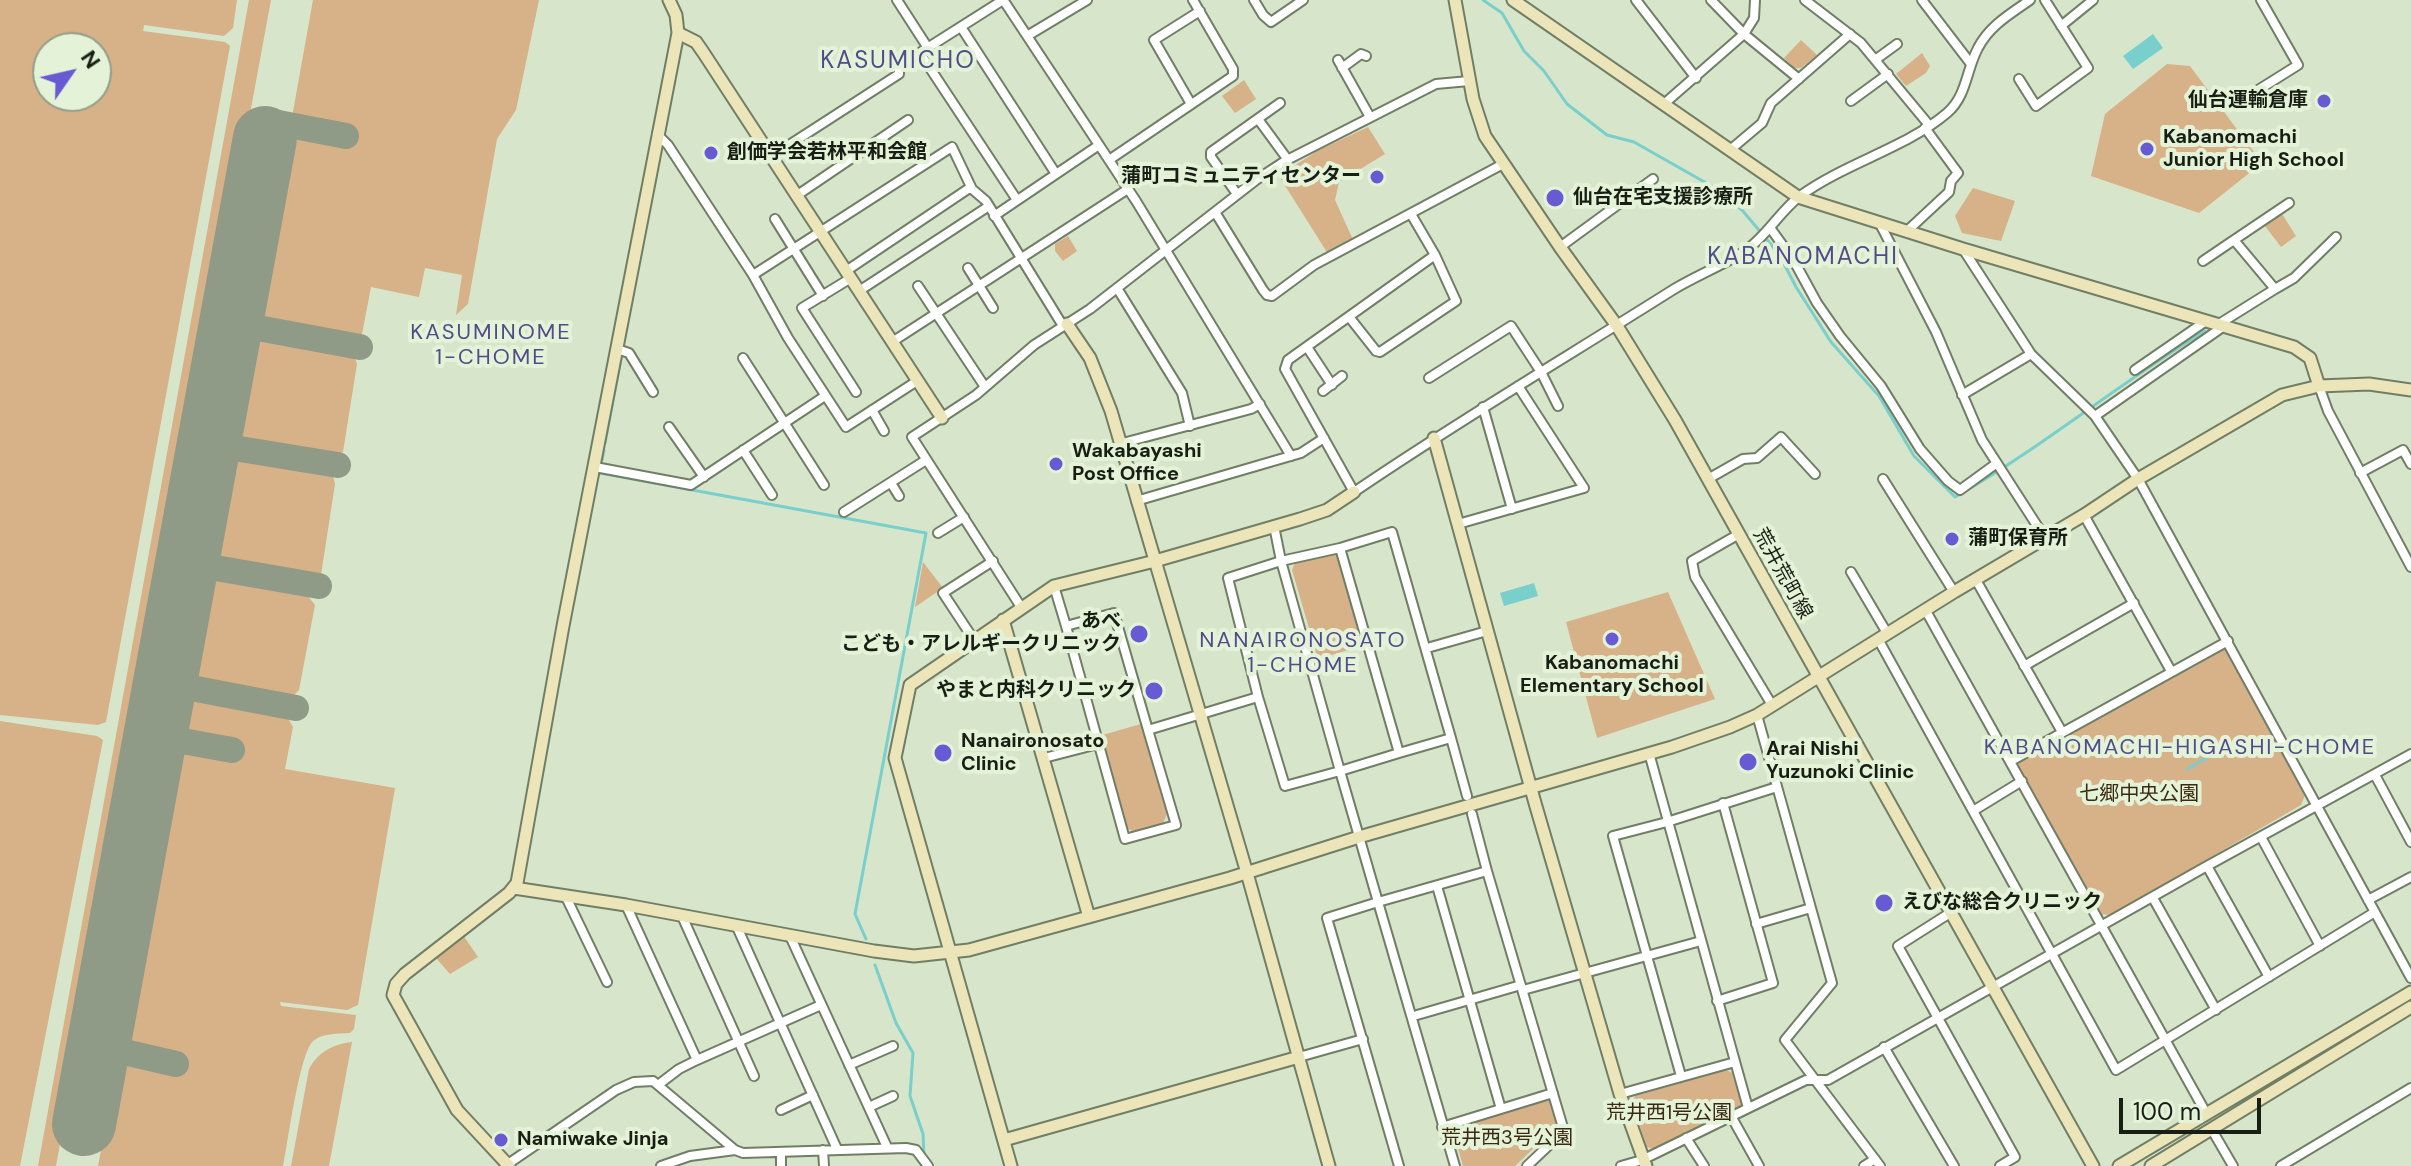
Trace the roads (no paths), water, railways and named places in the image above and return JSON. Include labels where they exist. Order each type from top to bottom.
[{"type":"street","points":[[669,0],[676,15],[678,33],[657,134],[622,351],[563,626],[521,863],[514,888],[405,974],[396,984],[393,995],[457,1110],[507,1165],[616,1090],[634,1082],[653,1081],[735,1150],[743,1153],[887,1147],[916,1150],[928,1166]]},
{"type":"street","points":[[897,0],[924,50],[1017,200]]},
{"type":"street","points":[[772,156],[899,74],[899,66],[1003,0],[1167,250],[1291,456]]},
{"type":"street","points":[[1027,36],[1087,0]]},
{"type":"street","points":[[1109,160],[1233,76],[1233,69],[1193,0]]},
{"type":"street","points":[[1254,0],[1271,22],[1303,0]]},
{"type":"street","name":"荒井荒町線","points":[[1455,0],[1469,81],[1482,128],[1503,164],[1617,326],[1708,479],[2093,1166]]},
{"type":"street","points":[[1513,0],[1798,197],[2302,350],[2310,358],[2328,411],[2411,567]]},
{"type":"street","points":[[1636,0],[1696,78]]},
{"type":"street","points":[[1711,0],[1744,34],[1799,79]]},
{"type":"street","points":[[1665,103],[1744,34],[1754,18],[1755,0]]},
{"type":"street","points":[[1805,0],[1850,34],[1888,74],[1958,173],[1951,181],[1949,192],[1906,232]]},
{"type":"street","points":[[1922,0],[1971,64]]},
{"type":"street","points":[[1011,1166],[895,758],[910,685],[1054,586],[1155,561],[1327,510],[1483,407],[1754,243],[1770,230],[1798,197],[1868,157],[1912,138],[1949,112],[1962,95],[1971,64],[1991,28],[2030,0]]},
{"type":"street","points":[[2019,79],[2036,106],[2088,68],[2045,0]]},
{"type":"street","points":[[2061,26],[2093,0]]},
{"type":"street","points":[[2247,97],[2298,65],[2261,0]]},
{"type":"street","points":[[1191,104],[1154,40],[1200,11]]},
{"type":"street","points":[[961,27],[1056,174]]},
{"type":"street","points":[[678,33],[696,42],[942,418]]},
{"type":"street","points":[[1730,150],[1762,123],[1771,103],[1850,34]]},
{"type":"street","points":[[1875,60],[1897,44]]},
{"type":"street","points":[[1366,56],[1361,54],[1340,64],[1370,117]]},
{"type":"street","points":[[1851,101],[1888,74]]},
{"type":"street","points":[[1021,607],[912,437],[985,387],[1034,345],[1117,288],[1237,194],[1288,160],[1436,84],[1469,81]]},
{"type":"street","points":[[1237,194],[1211,157],[1211,152],[1280,103]]},
{"type":"street","points":[[1258,119],[1288,160]]},
{"type":"street","points":[[796,196],[908,120]]},
{"type":"street","points":[[657,134],[668,145],[753,275],[846,427],[917,381]]},
{"type":"street","points":[[994,216],[1099,145]]},
{"type":"street","points":[[753,275],[952,147],[972,189],[989,206],[1100,378],[1247,873],[1329,1166]]},
{"type":"street","points":[[1215,212],[1263,290],[1272,296],[1314,265],[1503,164]]},
{"type":"street","points":[[1560,247],[1653,179]]},
{"type":"street","points":[[856,392],[802,308],[972,189]]},
{"type":"street","points":[[892,342],[1128,189]]},
{"type":"street","points":[[2203,261],[2289,203]]},
{"type":"street","points":[[859,291],[989,206]]},
{"type":"street","points":[[1350,318],[1380,352],[1456,301],[1435,255],[1411,214]]},
{"type":"street","points":[[775,219],[823,296]]},
{"type":"street","points":[[1880,224],[1936,332],[1982,440],[2045,538]]},
{"type":"street","points":[[1770,230],[1794,261],[1840,336],[1881,386],[1920,449],[1948,481],[1960,490],[2000,468]]},
{"type":"street","points":[[2089,411],[2294,278],[2336,237]]},
{"type":"street","points":[[2234,240],[2275,289]]},
{"type":"street","points":[[1963,249],[2031,354],[2089,411],[2138,479],[2411,978]]},
{"type":"street","points":[[1354,492],[1285,369],[1288,360],[1435,255]]},
{"type":"street","points":[[968,268],[993,308]]},
{"type":"street","points":[[918,286],[985,387]]},
{"type":"street","points":[[1117,288],[1182,393],[1190,426]]},
{"type":"street","points":[[2135,370],[2206,321]]},
{"type":"street","points":[[1429,378],[1511,326],[1541,372],[1558,406]]},
{"type":"street","points":[[1307,347],[1332,385]]},
{"type":"street","points":[[622,351],[653,392]]},
{"type":"street","points":[[1962,395],[2031,354]]},
{"type":"street","points":[[743,358],[824,485]]},
{"type":"street","points":[[1323,391],[1342,376]]},
{"type":"street","points":[[514,888],[626,905],[899,955],[951,953],[1089,917],[1696,740],[1757,715],[2138,479],[2282,395],[2319,386],[2369,384],[2411,390]]},
{"type":"street","points":[[1458,524],[1584,488],[1518,386]]},
{"type":"street","points":[[595,467],[691,485],[825,396]]},
{"type":"street","points":[[1119,444],[1260,404]]},
{"type":"street","points":[[1483,407],[1512,509]]},
{"type":"street","points":[[872,410],[884,431]]},
{"type":"street","points":[[669,427],[704,477]]},
{"type":"street","points":[[1708,479],[1743,459],[1757,458],[1781,437],[1815,474]]},
{"type":"street","points":[[1136,501],[1291,456],[1324,438]]},
{"type":"street","points":[[1434,438],[1585,974],[1644,1163]]},
{"type":"street","points":[[743,450],[772,495]]},
{"type":"street","points":[[2360,473],[2403,450],[2411,464]]},
{"type":"street","points":[[844,512],[926,460]]},
{"type":"street","points":[[1883,479],[1954,592]]},
{"type":"street","points":[[891,483],[899,496]]},
{"type":"street","points":[[2084,515],[2171,671]]},
{"type":"street","points":[[938,533],[964,517]]},
{"type":"street","points":[[1274,526],[1340,771],[1455,1166]]},
{"type":"street","points":[[1451,738],[1285,786],[1258,697],[1228,578],[1392,532],[1427,648],[1467,796]]},
{"type":"street","points":[[1739,534],[1692,561],[1695,577],[1772,705]]},
{"type":"street","points":[[1340,548],[1399,753]]},
{"type":"street","points":[[974,640],[943,593],[993,561]]},
{"type":"street","points":[[1851,572],[1973,811],[2116,1070],[2375,912]]},
{"type":"street","points":[[1976,580],[2062,732]]},
{"type":"street","points":[[1054,586],[1125,839],[1176,825],[1114,613],[1066,626]]},
{"type":"street","points":[[2024,666],[2134,603]]},
{"type":"street","points":[[1926,611],[2206,1113]]},
{"type":"street","points":[[1003,620],[1089,917]]},
{"type":"street","points":[[1427,648],[1487,631]]},
{"type":"street","points":[[2011,761],[2228,641]]},
{"type":"street","points":[[1148,730],[1258,697]]},
{"type":"street","points":[[1757,715],[1832,983],[1785,1040],[1878,1162],[1864,1166]]},
{"type":"street","points":[[1044,758],[1098,744]]},
{"type":"street","points":[[1649,753],[1748,1108]]},
{"type":"street","points":[[1621,1166],[1644,1163],[1686,1138],[1806,1080],[1828,1080],[2411,754]]},
{"type":"street","points":[[2375,775],[2411,842]]},
{"type":"street","points":[[1973,811],[2022,781]]},
{"type":"street","points":[[1681,1076],[1613,836],[1777,787]]},
{"type":"street","points":[[1717,1001],[1773,983],[1723,803]]},
{"type":"street","points":[[1472,814],[1564,1131],[1527,1166]]},
{"type":"street","points":[[2261,837],[2320,946]]},
{"type":"street","points":[[2207,866],[2269,977]]},
{"type":"street","points":[[1399,1166],[1327,918],[1487,871]]},
{"type":"street","points":[[2368,900],[2411,877]]},
{"type":"street","points":[[1437,886],[1501,1109]]},
{"type":"street","points":[[565,895],[607,982]]},
{"type":"street","points":[[2153,898],[2216,1010]]},
{"type":"street","points":[[626,905],[697,1060]]},
{"type":"street","points":[[1756,924],[1811,908]]},
{"type":"street","points":[[1950,913],[1898,946],[2015,1157],[2000,1166]]},
{"type":"street","points":[[682,916],[754,1076]]},
{"type":"street","points":[[737,927],[837,1149]]},
{"type":"street","points":[[790,936],[887,1147]]},
{"type":"street","points":[[1417,1015],[1470,999],[1585,974],[1701,941]]},
{"type":"street","points":[[2119,1166],[2411,992]]},
{"type":"street","points":[[658,1085],[697,1060],[821,1005]]},
{"type":"street","points":[[2151,1166],[2411,1007]]},
{"type":"street","points":[[1004,1140],[1363,1039]]},
{"type":"street","points":[[849,1065],[893,1046]]},
{"type":"street","points":[[1884,1047],[1954,1166]]},
{"type":"street","points":[[1620,1094],[1735,1062]]},
{"type":"street","points":[[2281,1166],[2411,1088]]},
{"type":"street","points":[[1442,1127],[1553,1093]]},
{"type":"street","points":[[781,1110],[813,1095]]},
{"type":"street","points":[[869,1107],[893,1096]]},
{"type":"street","points":[[1731,1116],[1759,1166]]},
{"type":"street","points":[[2212,1130],[2233,1166]]},
{"type":"street","points":[[1686,1138],[1704,1166]]},
{"type":"street","points":[[661,1166],[735,1150]]},
{"type":"street","points":[[823,1150],[824,1166]]},
{"type":"street","points":[[781,1152],[781,1166]]},
{"type":"water","points":[[2153,34],[2163,48],[2133,69],[2123,56]]},
{"type":"water","points":[[1534,583],[1538,596],[1504,606],[1500,593]]},
{"type":"waterway","points":[[1483,0],[1502,13],[1524,51],[1544,71],[1567,104],[1607,135],[1634,142],[1708,184],[1742,210],[1779,254],[1831,342],[1879,396],[1914,456],[1955,497],[2019,458],[2205,331]]},
{"type":"waterway","points":[[605,443],[621,358]]},
{"type":"waterway","points":[[602,460],[604,450]]},
{"type":"waterway","points":[[600,473],[926,533],[855,914],[866,939]]},
{"type":"waterway","points":[[2187,769],[2240,739]]},
{"type":"waterway","points":[[875,965],[896,1023],[913,1053],[910,1096],[923,1134],[924,1155]]},
{"type":"place","name":"仙台運輸倉庫","points":[[2324,101]]},
{"type":"place","name":"Kabanomachi Junior High School","points":[[2147,149]]},
{"type":"place","name":"創価学会若林平和会館","points":[[711,153]]},
{"type":"place","name":"蒲町コミュニティセンター","points":[[1377,177]]},
{"type":"place","name":"仙台在宅支援診療所","points":[[1555,198]]},
{"type":"place","name":"Wakabayashi Post Office","points":[[1056,464]]},
{"type":"place","name":"蒲町保育所","points":[[1952,539]]},
{"type":"place","name":"あべ こども・アレルギークリニック","points":[[1139,634]]},
{"type":"place","name":"Kabanomachi Elementary School","points":[[1612,639]]},
{"type":"place","name":"やまと内科クリニック","points":[[1154,691]]},
{"type":"place","name":"Nanaironosato Clinic","points":[[943,753]]},
{"type":"place","name":"Arai Nishi Yuzunoki Clinic","points":[[1748,762]]},
{"type":"place","name":"えびな総合クリニック","points":[[1884,903]]},
{"type":"place","name":"Namiwake Jinja","points":[[501,1140]]},
{"type":"district","name":"KASUMICHO","points":[[898,62]]},
{"type":"district","name":"KABANOMACHI","points":[[1803,258]]},
{"type":"district","name":"KASUMINOME 1-CHOME","points":[[491,346]]},
{"type":"district","name":"NANAIRONOSATO 1-CHOME","points":[[1303,654]]},
{"type":"district","name":"KABANOMACHI-HIGASHI-CHOME","points":[[2180,748]]},
{"type":"park label","name":"七郷中央公園","points":[[2139,795]]},
{"type":"park label","name":"荒井西1号公園","points":[[1669,1114]]},
{"type":"park label","name":"荒井西3号公園","points":[[1507,1139]]}]
